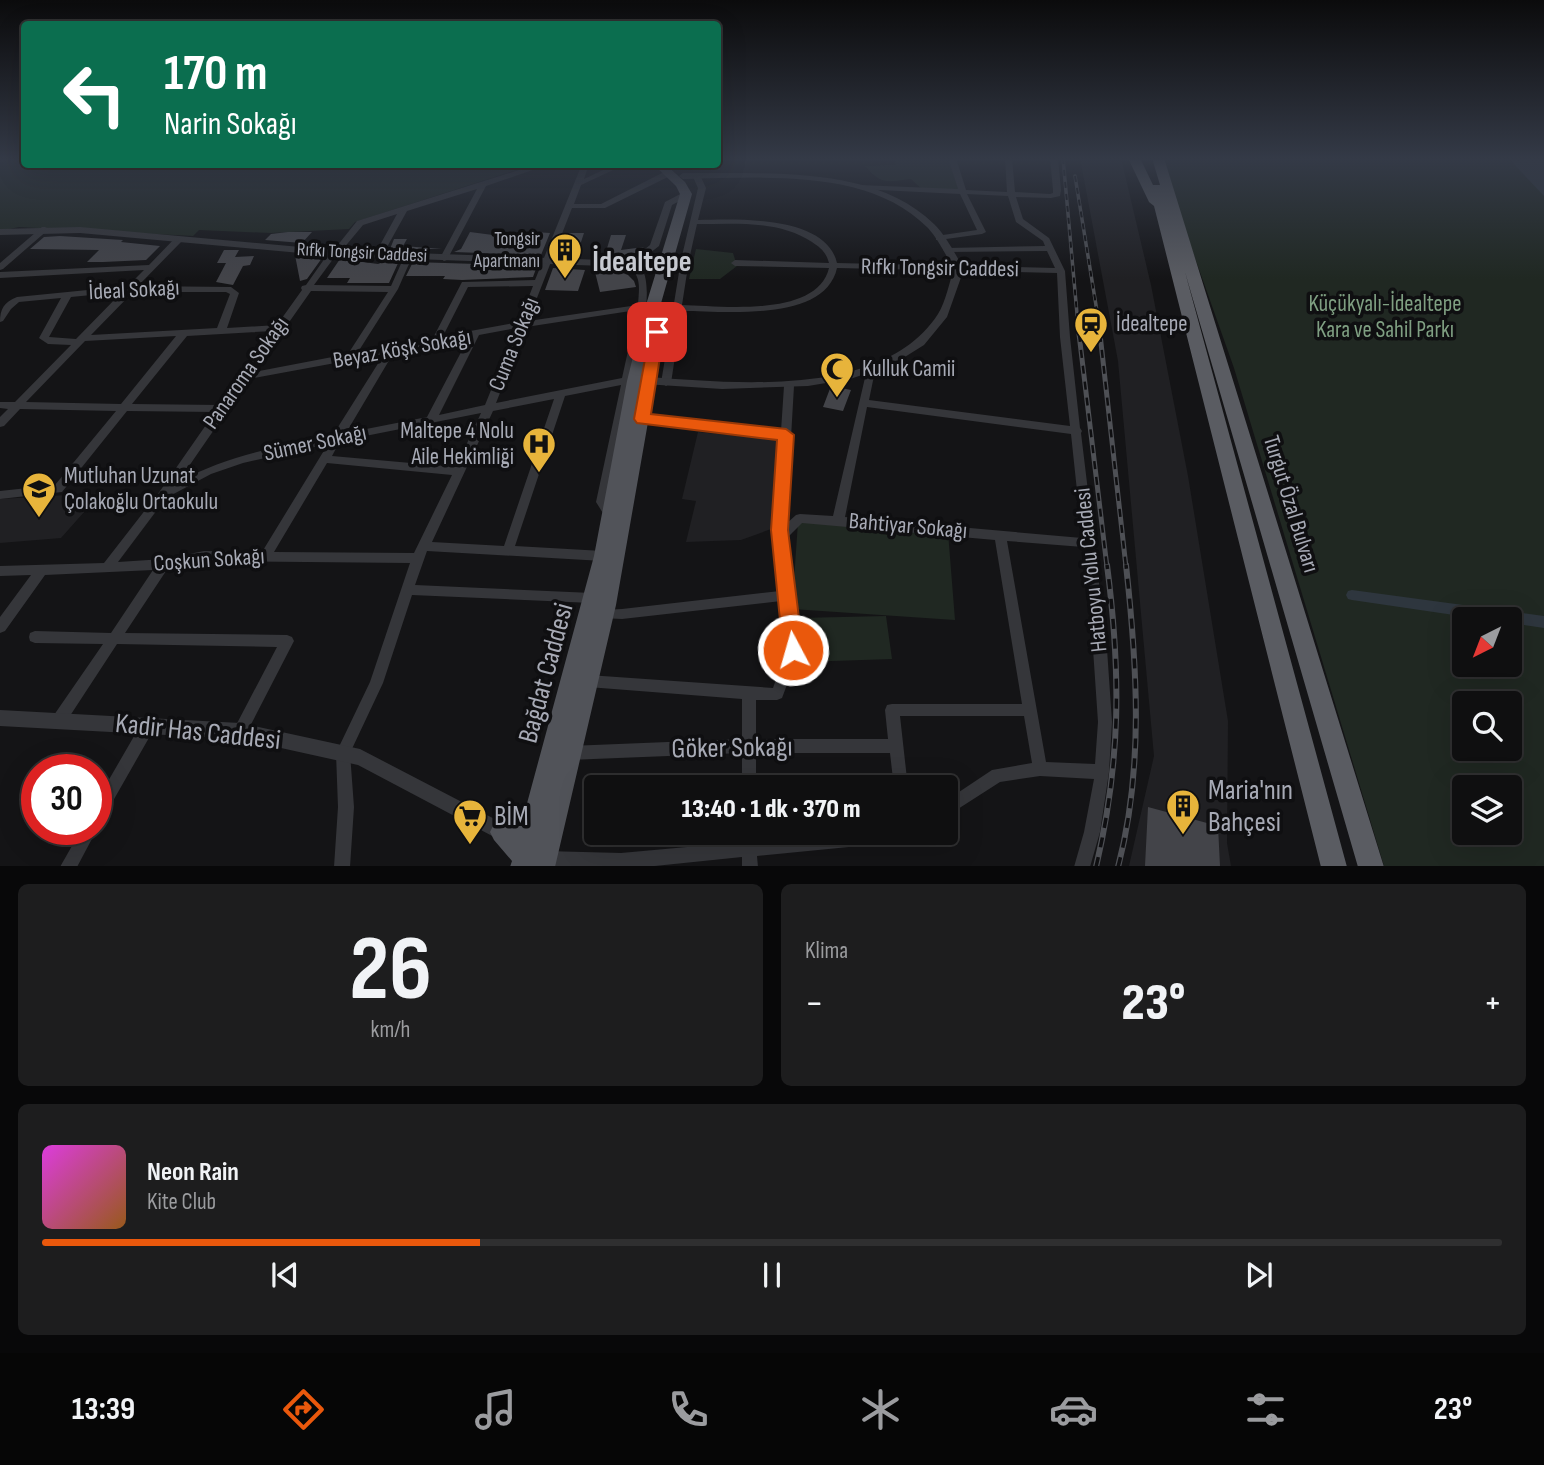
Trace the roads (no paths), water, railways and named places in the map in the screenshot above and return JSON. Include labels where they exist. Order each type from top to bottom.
[{"type":"highway","points":[[1154,198],[1163,217]]},
{"type":"highway","name":"Turgut Özal Bulvarı","points":[[1158,198],[1334,866]]},
{"type":"highway","name":"Turgut Özal Bulvarı","points":[[1170,198],[1371,866]]},
{"type":"main road","name":"Bağdat Caddesi","points":[[533,863],[569,753],[605,614],[621,491],[665,260],[685,198]]},
{"type":"main road","name":"Bağdat Caddesi","points":[[533,863],[537,813],[603,556],[610,515],[621,491],[642,419],[643,381],[690,198]]},
{"type":"main road","points":[[533,863],[502,832],[520,827],[537,813]]},
{"type":"street","name":"Panaroma Sokağı","points":[[162,495],[305,288],[360,223],[437,198]]},
{"type":"street","points":[[444,258],[475,198]]},
{"type":"street","name":"Cuma Sokağı","points":[[343,753],[376,683],[421,552],[490,406],[519,326],[549,260],[571,198]]},
{"type":"street","points":[[568,206],[602,206],[618,198]]},
{"type":"street","points":[[643,381],[644,280],[641,272],[632,264],[654,246],[668,204],[678,198]]},
{"type":"street","points":[[610,515],[602,502],[643,381],[679,308],[700,198]]},
{"type":"street","points":[[643,381],[789,386],[870,370],[919,343],[943,315],[958,269],[931,226],[891,198]]},
{"type":"street","points":[[939,238],[982,232],[966,198]]},
{"type":"street","points":[[1012,198],[1019,220],[1039,233],[1061,271]]},
{"type":"street","points":[[378,256],[404,209]]},
{"type":"street","points":[[679,308],[761,308],[798,302],[822,289],[832,277],[834,266],[830,251],[809,235],[789,226],[694,222]]},
{"type":"street","points":[[0,267],[45,229]]},
{"type":"street","name":"Rıfkı Tongsir Caddesi","points":[[0,232],[45,229],[378,256],[632,264]]},
{"type":"street","points":[[0,423],[179,239]]},
{"type":"street","points":[[947,250],[1049,248]]},
{"type":"street","points":[[350,358],[394,289],[408,257]]},
{"type":"street","name":"Rıfkı Tongsir Caddesi","points":[[735,263],[1061,271]]},
{"type":"street","points":[[0,275],[151,267]]},
{"type":"street","name":"Hatboyu Yolu Caddesi","points":[[1061,271],[1065,337],[1103,698],[1102,772],[1092,832],[1082,866]]},
{"type":"street","points":[[436,342],[465,284],[538,284]]},
{"type":"street","points":[[305,288],[394,289]]},
{"type":"street","name":"İdeal Sokağı","points":[[0,318],[7,307],[17,300],[129,289],[233,290],[235,293],[221,331]]},
{"type":"street","points":[[68,294],[44,338],[48,341],[279,328]]},
{"type":"street","name":"Beyaz Köşk Sokağı","points":[[244,377],[519,326],[642,307]]},
{"type":"street","points":[[0,495],[58,489],[184,333]]},
{"type":"street","points":[[432,418],[475,335]]},
{"type":"street","points":[[266,555],[390,351]]},
{"type":"street","name":"Bahtiyar Sokağı","points":[[870,370],[838,521],[1088,543]]},
{"type":"street","name":"Sümer Sokağı","points":[[107,568],[162,495],[207,471],[242,458],[490,406],[643,381]]},
{"type":"street","points":[[589,681],[776,694],[793,650],[780,537],[789,386]]},
{"type":"street","points":[[508,550],[561,393]]},
{"type":"street","points":[[863,403],[1077,431]]},
{"type":"street","points":[[0,405],[221,409]]},
{"type":"street","points":[[642,419],[786,435]]},
{"type":"street","points":[[325,459],[457,471]]},
{"type":"street","points":[[780,537],[800,518],[838,521]]},
{"type":"street","points":[[1000,535],[1040,769]]},
{"type":"street","name":"Coşkun Sokağı","points":[[0,571],[107,568],[164,564],[184,558],[266,555],[508,550],[603,556]]},
{"type":"street","points":[[59,720],[164,564]]},
{"type":"street","points":[[0,627],[42,570]]},
{"type":"street","points":[[407,590],[592,598]]},
{"type":"street","points":[[605,614],[787,595]]},
{"type":"street","points":[[35,637],[287,641],[240,731]]},
{"type":"street","points":[[749,693],[749,775]]},
{"type":"street","points":[[899,775],[892,710],[1028,710]]},
{"type":"street","name":"Kadir Has Caddesi","points":[[0,718],[240,731],[343,753],[360,757],[502,832]]},
{"type":"street","points":[[112,789],[149,724]]},
{"type":"street","name":"Göker Sokağı","points":[[569,753],[749,746],[895,746]]},
{"type":"street","points":[[342,866],[346,807],[343,753]]},
{"type":"street","points":[[958,801],[997,775],[1040,769],[1102,772]]},
{"type":"street","points":[[68,866],[80,845]]},
{"type":"street","points":[[533,863],[621,861],[719,845]]},
{"type":"street","points":[[749,845],[750,866]]},
{"type":"waterway","points":[[1352,595],[1544,622]]},
{"type":"railway","points":[[1067,198],[1079,336]]},
{"type":"railway","points":[[1079,198],[1101,336]]},
{"type":"railway","points":[[1079,334],[1107,567]]},
{"type":"railway","points":[[1100,334],[1126,567]]},
{"type":"railway","points":[[1096,866],[1110,790],[1116,717],[1115,643],[1107,565]]},
{"type":"railway","points":[[1118,866],[1132,792],[1136,716],[1126,565]]},
{"type":"place","name":"Tongsir Apartmanı","points":[[565,280]]},
{"type":"place","name":"İdealtepe","points":[[1091,354]]},
{"type":"place","name":"Kulluk Camii","points":[[837,399]]},
{"type":"place","name":"Maltepe 4 Nolu Aile Hekimliği","points":[[539,474]]},
{"type":"place","name":"Mutluhan Uzunat Çolakoğlu Ortaokulu","points":[[39,519]]},
{"type":"place","name":"Maria'nın Bahçesi","points":[[1183,836]]},
{"type":"place","name":"BİM","points":[[470,846]]},
{"type":"district","name":"İdealtepe","points":[[642,262]]},
{"type":"park label","name":"Küçükyalı-İdealtepe Kara ve Sahil Parkı","points":[[1385,317]]}]
